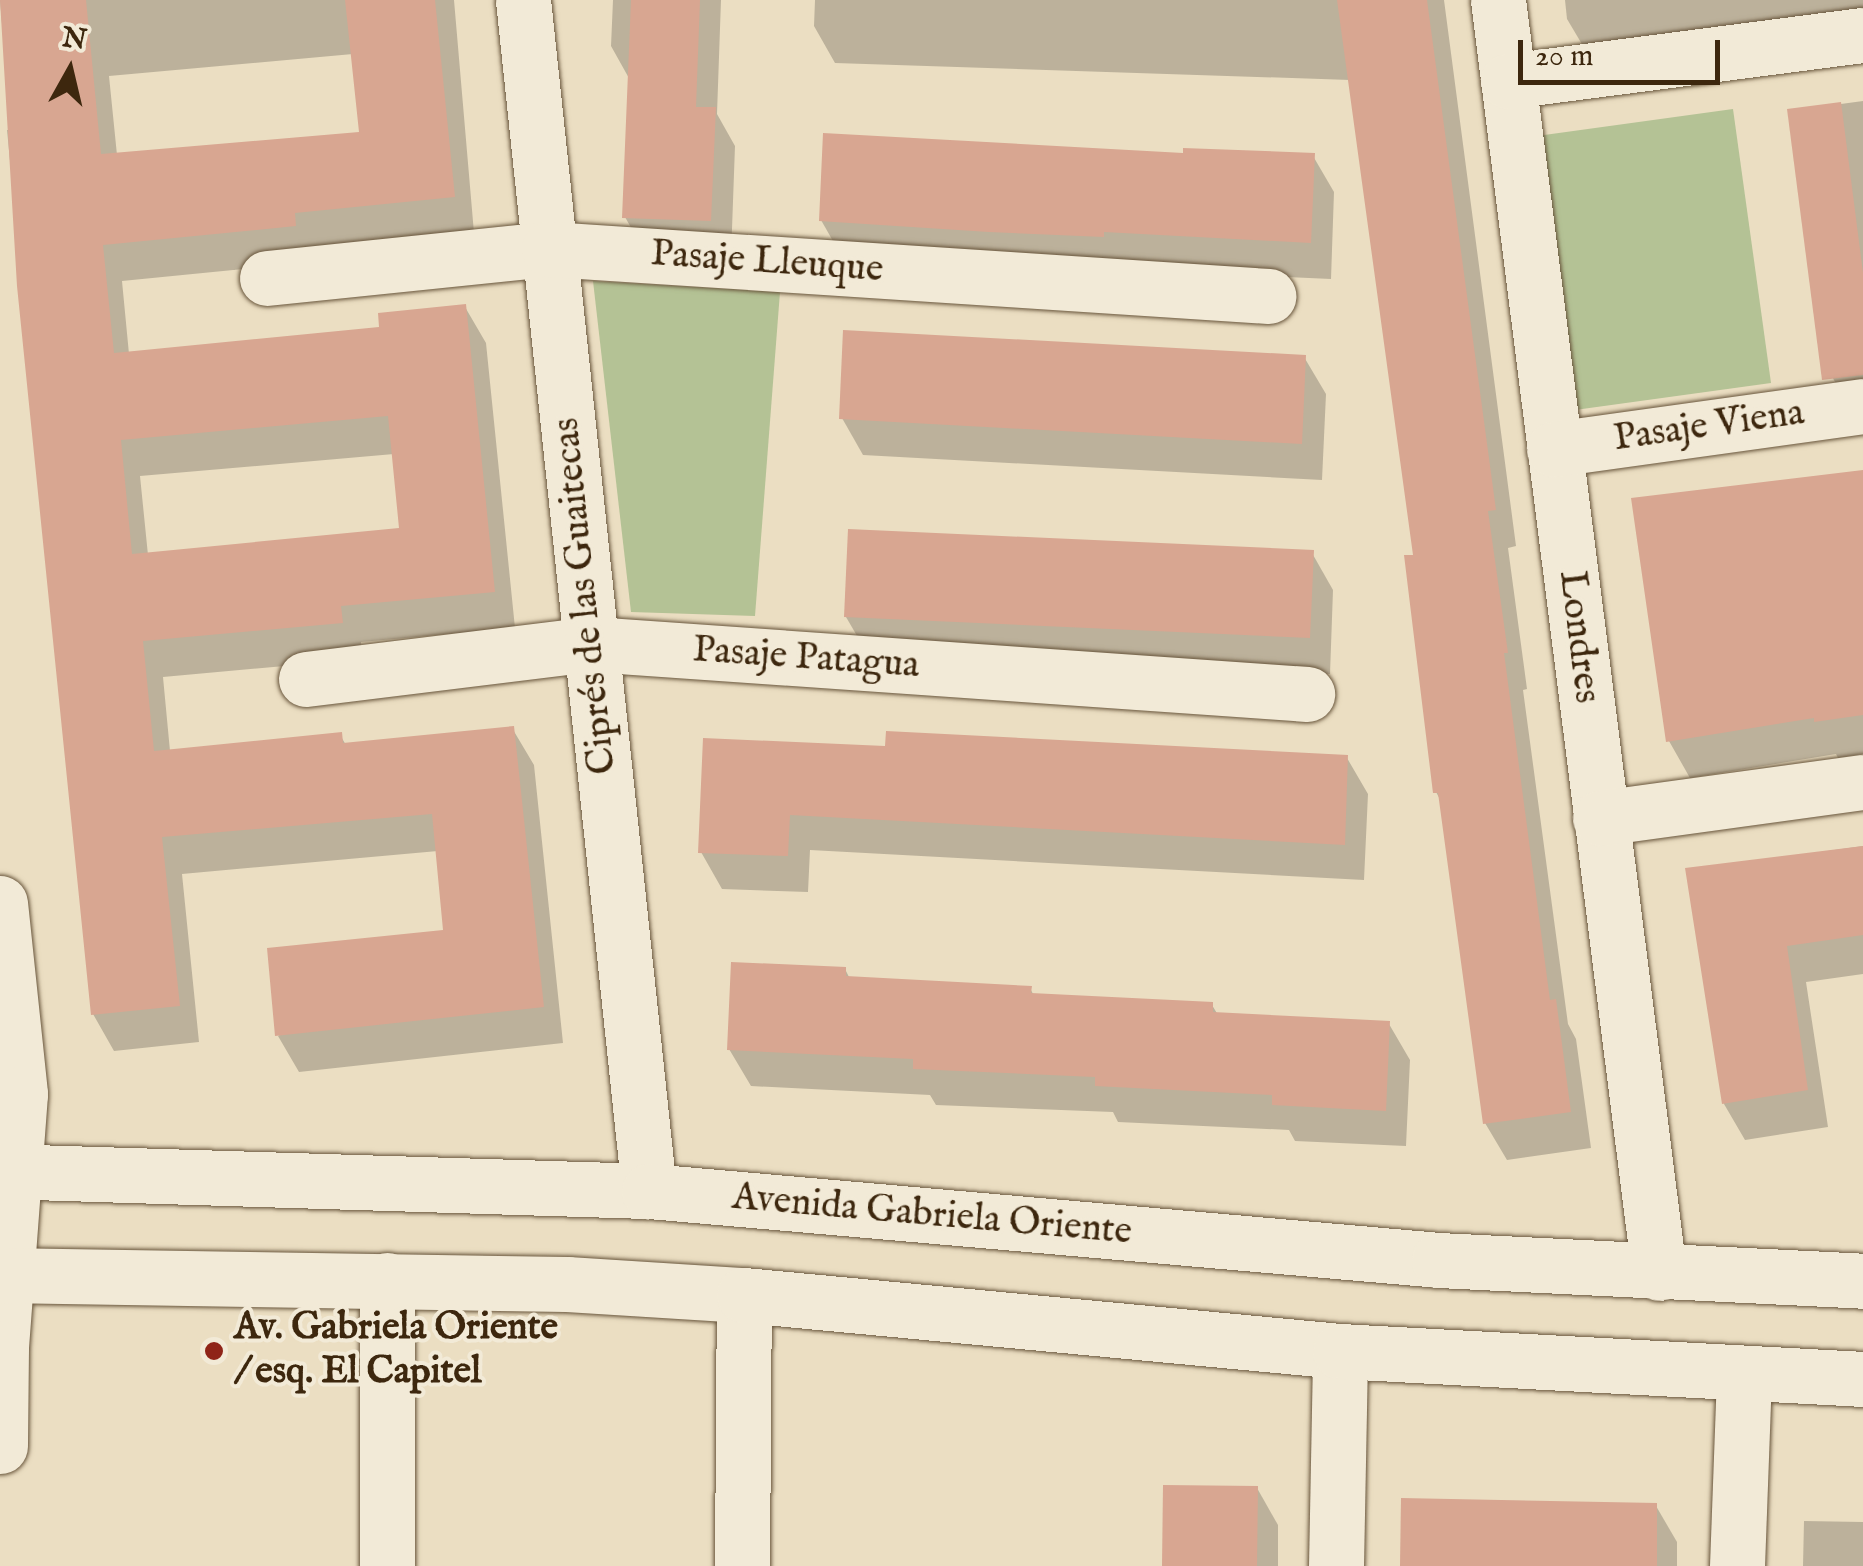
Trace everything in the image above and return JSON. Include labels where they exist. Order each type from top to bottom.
[{"type":"street","name":"Ciprés de las Guaitecas","points":[[523,0],[649,1191]]},
{"type":"street","name":"Londres","points":[[1498,0],[1659,1273]]},
{"type":"street","points":[[1508,81],[1863,35]]},
{"type":"street","name":"Pasaje Lleuque","points":[[266,278],[550,249],[1268,296]]},
{"type":"street","name":"Pasaje Viena","points":[[1554,449],[1863,406]]},
{"type":"street","name":"Pasaje Patagua","points":[[306,679],[591,644],[1307,694]]},
{"type":"street","points":[[1600,818],[1863,782]]},
{"type":"street","points":[[0,903],[20,1094],[7,1171],[0,1446]]},
{"type":"street","name":"Avenida Gabriela Oriente","points":[[7,1171],[649,1191],[1420,1258],[1863,1281]]},
{"type":"street","points":[[3,1275],[568,1284],[744,1295],[1340,1351],[1863,1379]]},
{"type":"street","points":[[387,1280],[387,1566]]},
{"type":"street","points":[[742,1566],[744,1295]]},
{"type":"street","points":[[1336,1566],[1340,1351]]},
{"type":"street","points":[[1737,1566],[1744,1374]]},
{"type":"green space","points":[[1733,109],[1771,383],[1575,410],[1537,136]]},
{"type":"green space","points":[[593,281],[780,292],[755,616],[631,612]]},
{"type":"building","points":[[0,0],[86,0],[101,154],[359,132],[345,0],[435,0],[455,197],[295,213],[296,226],[103,245],[114,353],[379,327],[378,313],[466,304],[495,592],[341,606],[343,623],[143,641],[154,751],[342,732],[343,743],[514,726],[544,1007],[275,1036],[267,948],[443,930],[432,814],[162,837],[180,1006],[91,1015],[17,286]],"holes":[[[388,416],[399,528],[132,554],[121,440]]]},
{"type":"building","points":[[631,0],[700,0],[696,107],[716,107],[711,221],[622,218]]},
{"type":"building","points":[[1337,0],[1427,0],[1496,510],[1488,511],[1508,653],[1504,653],[1550,1000],[1556,999],[1571,1112],[1483,1124],[1438,793],[1433,793],[1404,555],[1413,555]]},
{"type":"building","points":[[1841,102],[1863,273],[1863,375],[1822,380],[1787,109]]},
{"type":"building","points":[[823,133],[1183,153],[1183,148],[1315,153],[1311,243],[1104,232],[1104,237],[989,232],[819,221]]},
{"type":"building","points":[[843,330],[1306,355],[1302,444],[839,419]]},
{"type":"building","points":[[1863,470],[1863,715],[1814,722],[1814,718],[1666,742],[1631,498]]},
{"type":"building","points":[[848,529],[1314,550],[1310,638],[844,617]]},
{"type":"building","points":[[886,731],[1348,755],[1345,845],[790,815],[788,856],[698,853],[703,738],[885,746]]},
{"type":"building","points":[[1863,846],[1863,935],[1787,946],[1808,1090],[1722,1104],[1685,868]]},
{"type":"building","points":[[731,962],[846,967],[846,976],[1032,986],[1031,993],[1213,1002],[1213,1012],[1390,1021],[1386,1111],[1272,1105],[1272,1095],[1095,1086],[1095,1077],[913,1069],[913,1059],[727,1050]]},
{"type":"building","points":[[1163,1485],[1258,1486],[1257,1566],[1162,1566]]},
{"type":"building","points":[[1401,1498],[1657,1503],[1657,1566],[1400,1566]]},
{"type":"place","name":"Av. Gabriela Oriente / esq. El Capitel","points":[[214,1351]]}]
